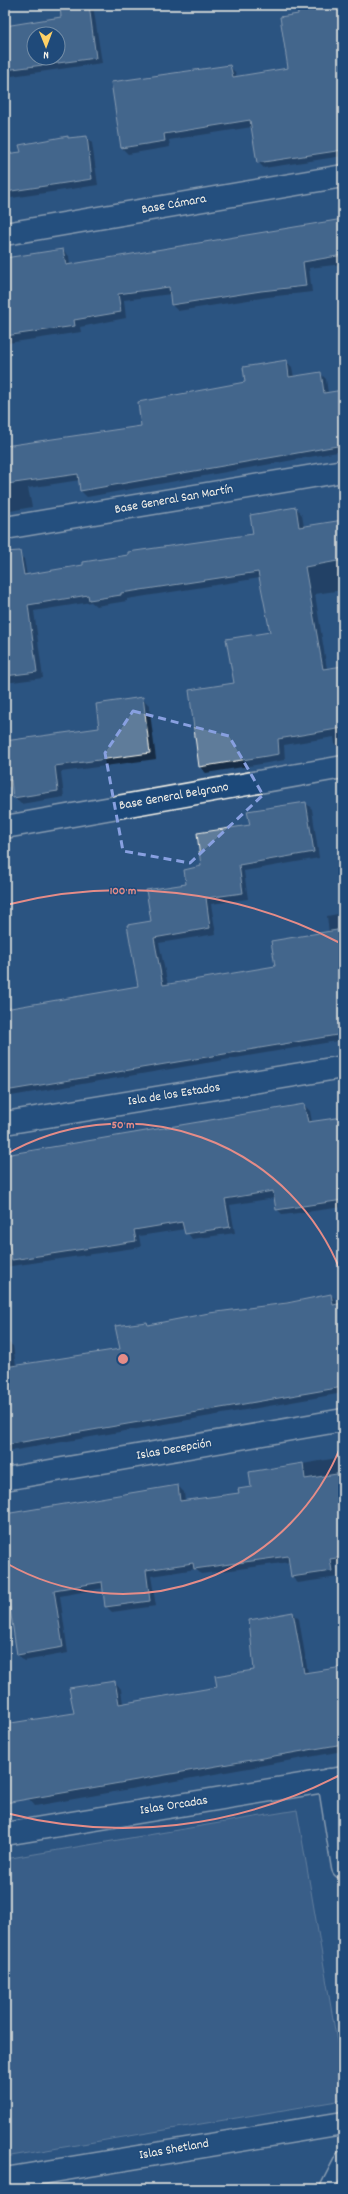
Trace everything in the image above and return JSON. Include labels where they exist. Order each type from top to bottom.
[{"type":"street","name":"Base Cámara","points":[[5,234],[343,176]]},
{"type":"street","name":"Base General San Martín","points":[[5,528],[343,471]]},
{"type":"street","name":"Base General Belgrano","points":[[5,827],[343,767]]},
{"type":"street","name":"Isla de los Estados","points":[[5,1124],[343,1068]]},
{"type":"street","name":"Islas Decepción","points":[[5,1479],[343,1420]]},
{"type":"street","name":"Islas Orcadas","points":[[5,1834],[336,1779]]},
{"type":"street","points":[[336,1779],[343,1866]]},
{"type":"street","name":"Islas Shetland","points":[[5,2179],[343,2123]]},
{"type":"lane","points":[[327,2189],[343,2158]]},
{"type":"highlighted area","points":[[133,711],[229,736],[263,795],[190,863],[123,851],[105,753]]},
{"type":"shaded area","points":[[297,1810],[343,2077],[343,2100],[5,2157],[5,1859]]},
{"type":"building","points":[[60,5],[89,5],[96,58],[66,62],[66,26],[26,26],[26,66],[35,66],[5,70],[5,26],[61,17]]},
{"type":"building","points":[[297,5],[343,5],[343,150],[257,163],[250,120],[164,134],[165,141],[121,148],[111,82],[230,65],[233,77],[288,68],[280,17],[298,14]]},
{"type":"building","points":[[68,136],[68,138],[87,136],[92,179],[5,192],[5,154],[21,152],[19,145]]},
{"type":"building","points":[[343,219],[343,255],[303,262],[306,286],[261,291],[171,305],[169,287],[118,294],[121,312],[74,320],[75,326],[5,336],[5,258],[63,249],[66,265]]},
{"type":"building","points":[[287,360],[289,377],[321,372],[324,393],[343,390],[343,445],[80,491],[78,474],[7,484],[5,446],[141,426],[138,402],[245,382],[243,367]]},
{"type":"building","points":[[296,507],[299,527],[343,520],[343,560],[305,567],[323,669],[343,666],[343,728],[278,739],[279,754],[199,767],[189,690],[234,683],[226,639],[270,632],[258,572],[121,593],[121,595],[89,600],[88,595],[28,605],[37,672],[5,676],[5,552],[20,551],[24,575],[83,565],[83,562],[128,555],[128,552],[253,534],[250,515]]},
{"type":"building","points":[[143,697],[150,753],[55,766],[58,791],[13,798],[11,780],[5,780],[5,741],[99,728],[96,704]]},
{"type":"building","points":[[306,802],[314,852],[239,865],[243,893],[206,898],[210,928],[154,938],[163,985],[275,966],[271,941],[343,929],[343,1034],[5,1091],[5,1009],[138,986],[127,925],[151,921],[146,890],[186,884],[184,870],[201,866],[197,833],[250,825],[247,811]]},
{"type":"building","points":[[304,1104],[308,1122],[343,1117],[343,1200],[276,1210],[273,1191],[225,1199],[230,1227],[185,1234],[182,1222],[134,1230],[136,1241],[12,1260],[5,1224],[5,1155]]},
{"type":"building","points":[[331,1294],[333,1305],[343,1303],[343,1387],[5,1445],[5,1367],[120,1349],[115,1326],[147,1322],[148,1325],[209,1313],[287,1303]]},
{"type":"building","points":[[303,1463],[305,1479],[343,1473],[343,1557],[330,1559],[332,1571],[291,1577],[288,1556],[194,1569],[193,1563],[146,1570],[150,1601],[105,1607],[102,1582],[54,1590],[63,1647],[17,1655],[8,1595],[5,1595],[5,1514],[178,1485],[180,1501],[239,1493],[238,1489],[251,1487],[249,1472]]},
{"type":"building","points":[[293,1612],[304,1673],[343,1667],[343,1744],[5,1803],[5,1724],[74,1713],[69,1688],[115,1681],[119,1704],[217,1687],[215,1676],[254,1670],[249,1620]]}]
